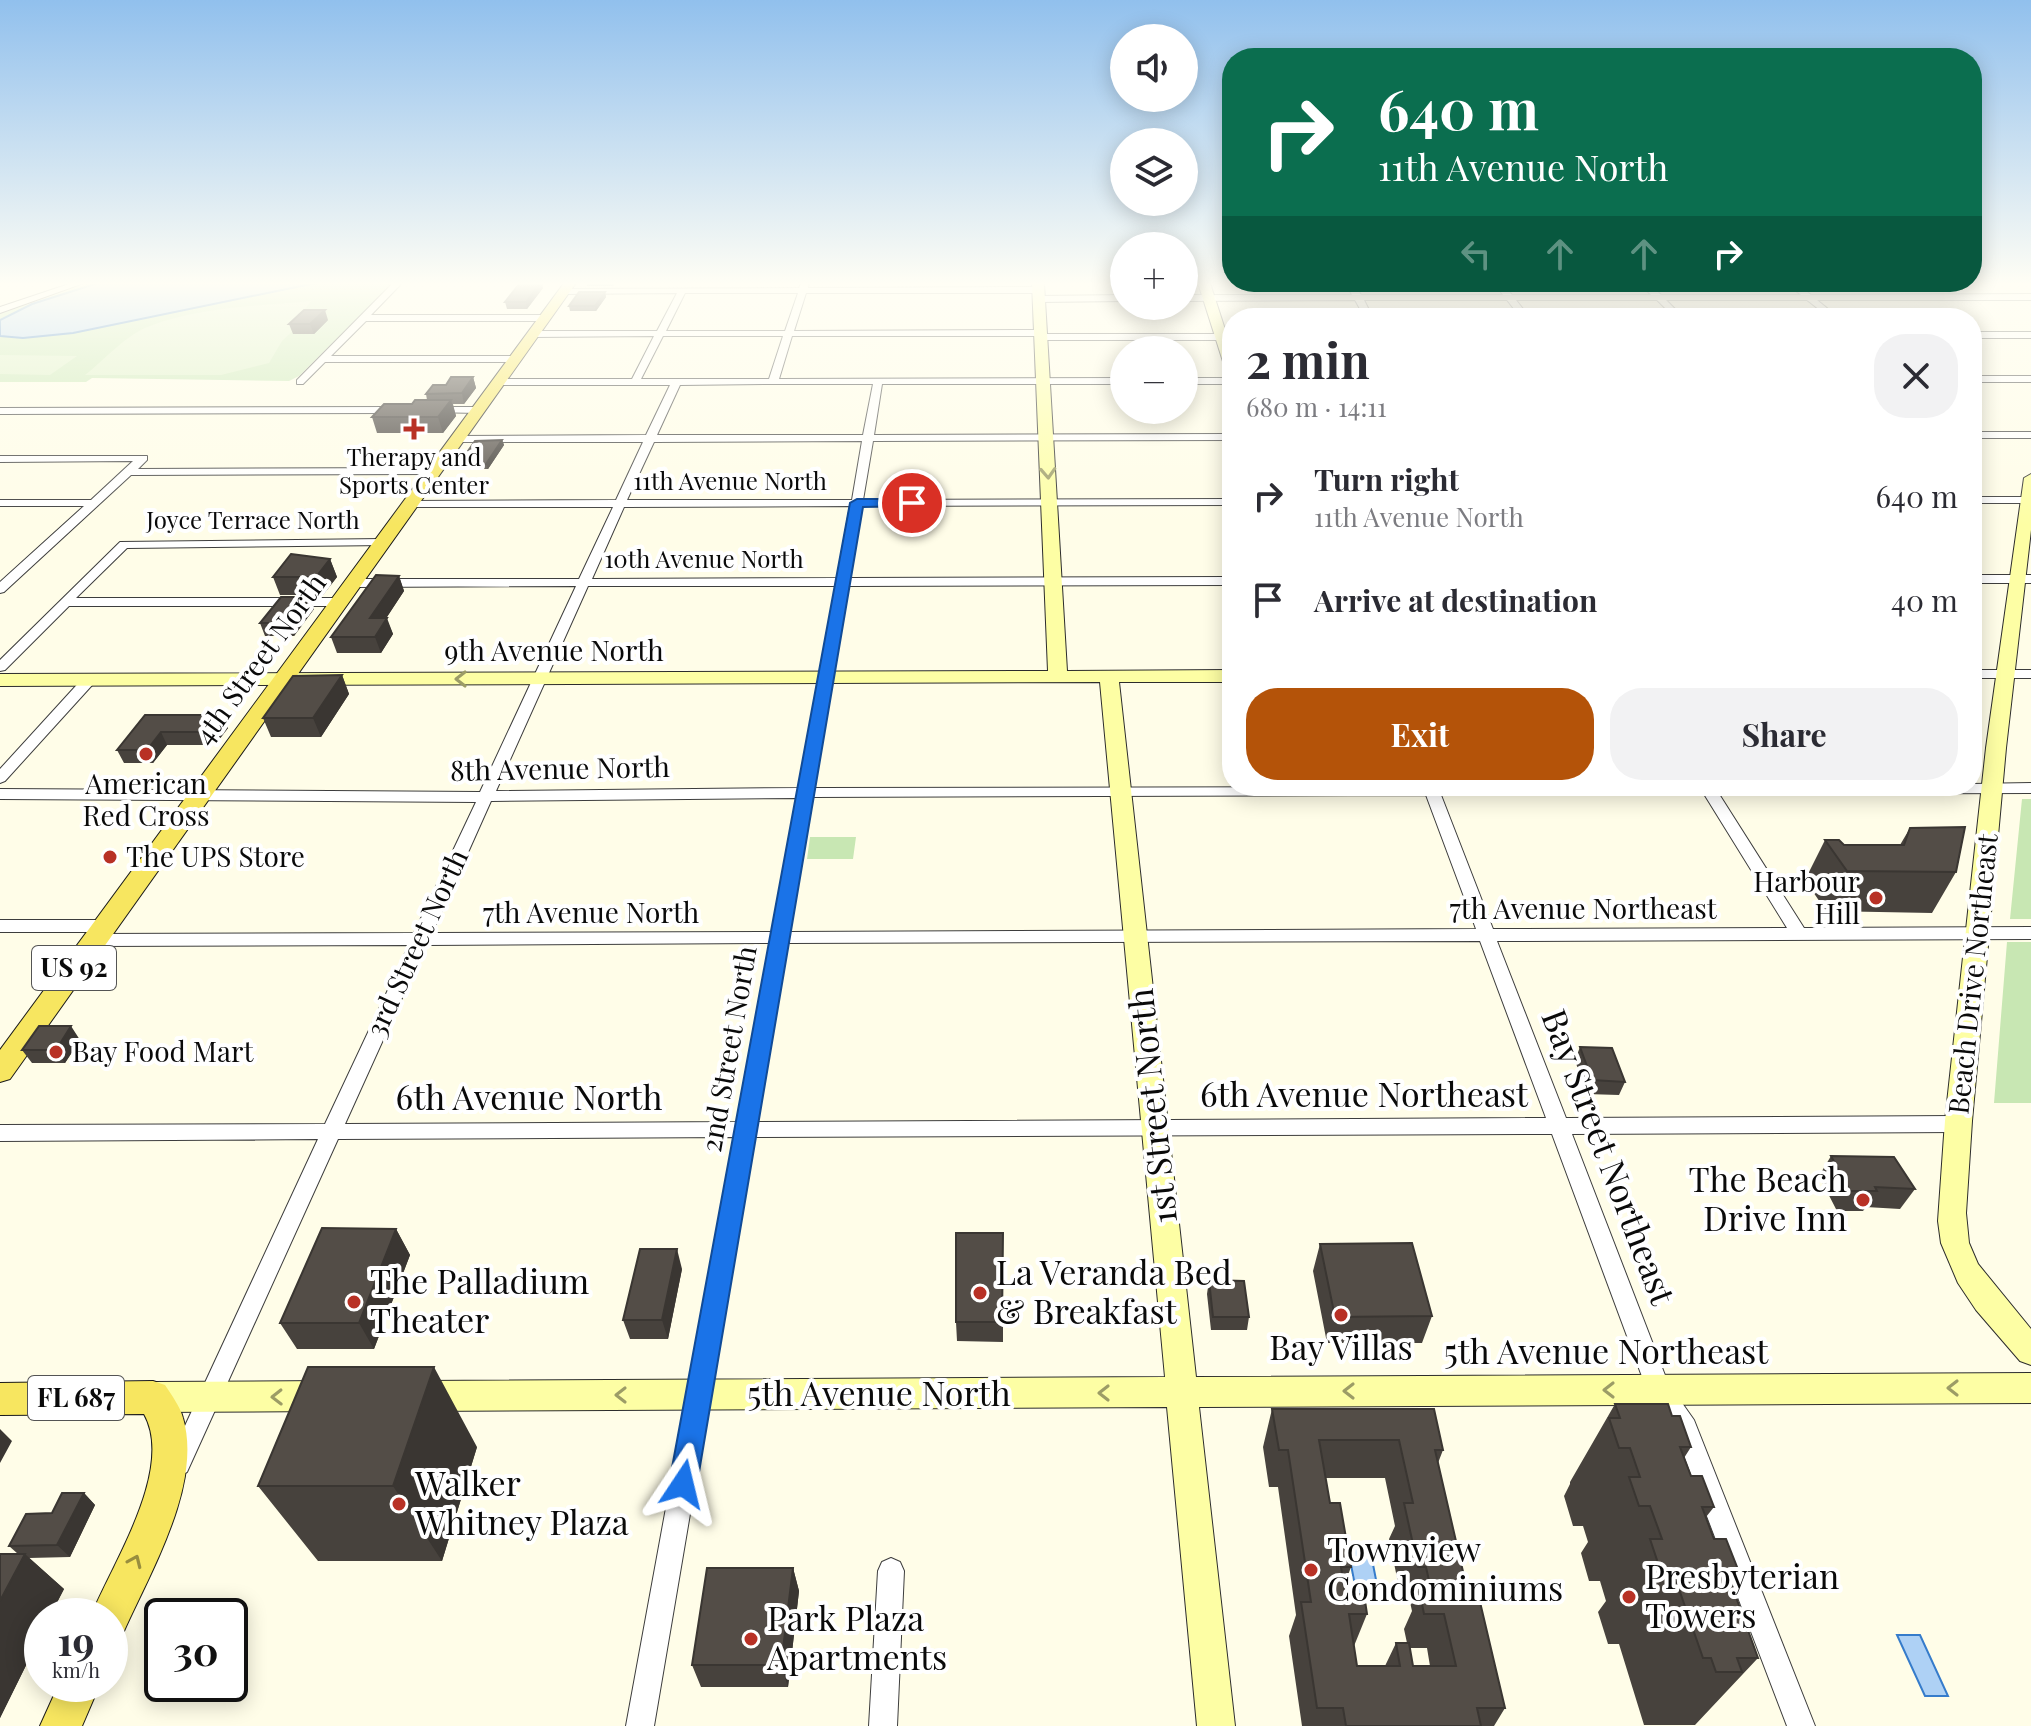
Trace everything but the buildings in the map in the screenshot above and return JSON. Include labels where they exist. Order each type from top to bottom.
[{"type":"main road","name":"4th Street North","points":[[0,1071],[513,364]]},
{"type":"main road","name":"5th Avenue North","points":[[0,1399],[153,1397]]},
{"type":"main road","name":"3rd Street North","points":[[118,1598],[160,1505],[168,1456],[168,1430],[162,1407],[153,1397]]},
{"type":"main road","points":[[61,1726],[72,1702]]},
{"type":"street","points":[[300,382],[318,364]]},
{"type":"street","points":[[635,382],[644,364]]},
{"type":"street","points":[[773,382],[779,364]]},
{"type":"street","points":[[1042,364],[1058,677]]},
{"type":"street","points":[[1982,379],[2031,379]]},
{"type":"street","points":[[499,382],[1110,381]]},
{"type":"street","points":[[1198,381],[1222,381]]},
{"type":"street","name":"3rd Street North","points":[[160,1505],[676,382]]},
{"type":"street","name":"2nd Street North","points":[[640,1726],[878,382]]},
{"type":"street","points":[[0,411],[479,410]]},
{"type":"street","points":[[1982,435],[2031,435]]},
{"type":"street","points":[[458,439],[1222,437]]},
{"type":"street","points":[[0,459],[143,458],[0,589]]},
{"type":"street","points":[[128,472],[435,471]]},
{"type":"street","name":"Beach Drive Northeast","points":[[2031,478],[2023,579],[2006,674],[1956,1124],[1952,1223],[1964,1269],[1978,1290],[2031,1351]]},
{"type":"street","points":[[1982,500],[2029,500]]},
{"type":"street","name":"11th Avenue North","points":[[411,504],[1222,502]]},
{"type":"street","points":[[0,503],[94,503]]},
{"type":"street","name":"Joyce Terrace North","points":[[65,602],[124,544],[383,543]]},
{"type":"street","points":[[1982,579],[2023,579]]},
{"type":"street","name":"10th Avenue North","points":[[354,583],[1222,581]]},
{"type":"street","points":[[0,667],[65,602],[341,602]]},
{"type":"street","points":[[1982,674],[2031,674]]},
{"type":"street","name":"9th Avenue North","points":[[0,680],[1222,676]]},
{"type":"street","name":"1st Street North","points":[[1109,677],[1216,1726]]},
{"type":"street","points":[[0,778],[89,680]]},
{"type":"street","name":"8th Avenue North","points":[[1982,789],[2031,788]]},
{"type":"street","name":"8th Avenue North","points":[[0,794],[485,797],[507,794],[1222,791]]},
{"type":"street","name":"Bay Street Northeast","points":[[1434,796],[1659,1390],[1682,1420],[1801,1726]]},
{"type":"street","points":[[1713,796],[1799,934]]},
{"type":"street","name":"7th Avenue North","points":[[0,926],[99,933],[419,939],[1136,936]]},
{"type":"street","name":"7th Avenue Northeast","points":[[1136,936],[2031,933]]},
{"type":"street","name":"6th Avenue Northeast","points":[[1155,1128],[1956,1124]]},
{"type":"street","name":"6th Avenue North","points":[[0,1133],[1155,1128]]},
{"type":"street","name":"5th Avenue Northeast","points":[[1182,1392],[2031,1388]]},
{"type":"street","name":"5th Avenue North","points":[[153,1397],[1182,1392]]},
{"type":"street","points":[[883,1726],[891,1571]]},
{"type":"green space","points":[[0,364],[312,364],[289,381],[92,378],[86,382],[0,382]]},
{"type":"green space","points":[[0,364],[66,364],[50,375],[0,374]]},
{"type":"green space","points":[[98,364],[267,364],[221,375],[85,375]]},
{"type":"green space","points":[[2022,799],[2031,799],[2031,919],[2010,919]]},
{"type":"green space","points":[[810,837],[856,837],[853,859],[807,859]]},
{"type":"green space","points":[[2007,942],[2031,942],[2031,1103],[1994,1103]]},
{"type":"water","points":[[1348,1549],[1370,1549],[1379,1595],[1357,1596]]},
{"type":"water","points":[[1897,1635],[1920,1635],[1948,1696],[1925,1696]]},
{"type":"place","name":"Therapy and Sports Center","points":[[414,429]]},
{"type":"place","name":"American Red Cross","points":[[146,754]]},
{"type":"place","name":"The UPS Store","points":[[110,857]]},
{"type":"place","name":"Harbour Hill","points":[[1876,898]]},
{"type":"place","name":"Bay Food Mart","points":[[56,1052]]},
{"type":"place","name":"The Beach Drive Inn","points":[[1863,1200]]},
{"type":"place","name":"La Veranda Bed & Breakfast","points":[[980,1293]]},
{"type":"place","name":"The Palladium Theater","points":[[354,1302]]},
{"type":"place","name":"Bay Villas","points":[[1341,1315]]},
{"type":"place","name":"Walker Whitney Plaza","points":[[399,1504]]},
{"type":"place","name":"Townview Condominiums","points":[[1311,1570]]},
{"type":"place","name":"Presbyterian Towers","points":[[1629,1597]]},
{"type":"place","name":"Park Plaza Apartments","points":[[751,1639]]},
{"type":"route","points":[[683,1484],[857,503],[912,503]]}]
